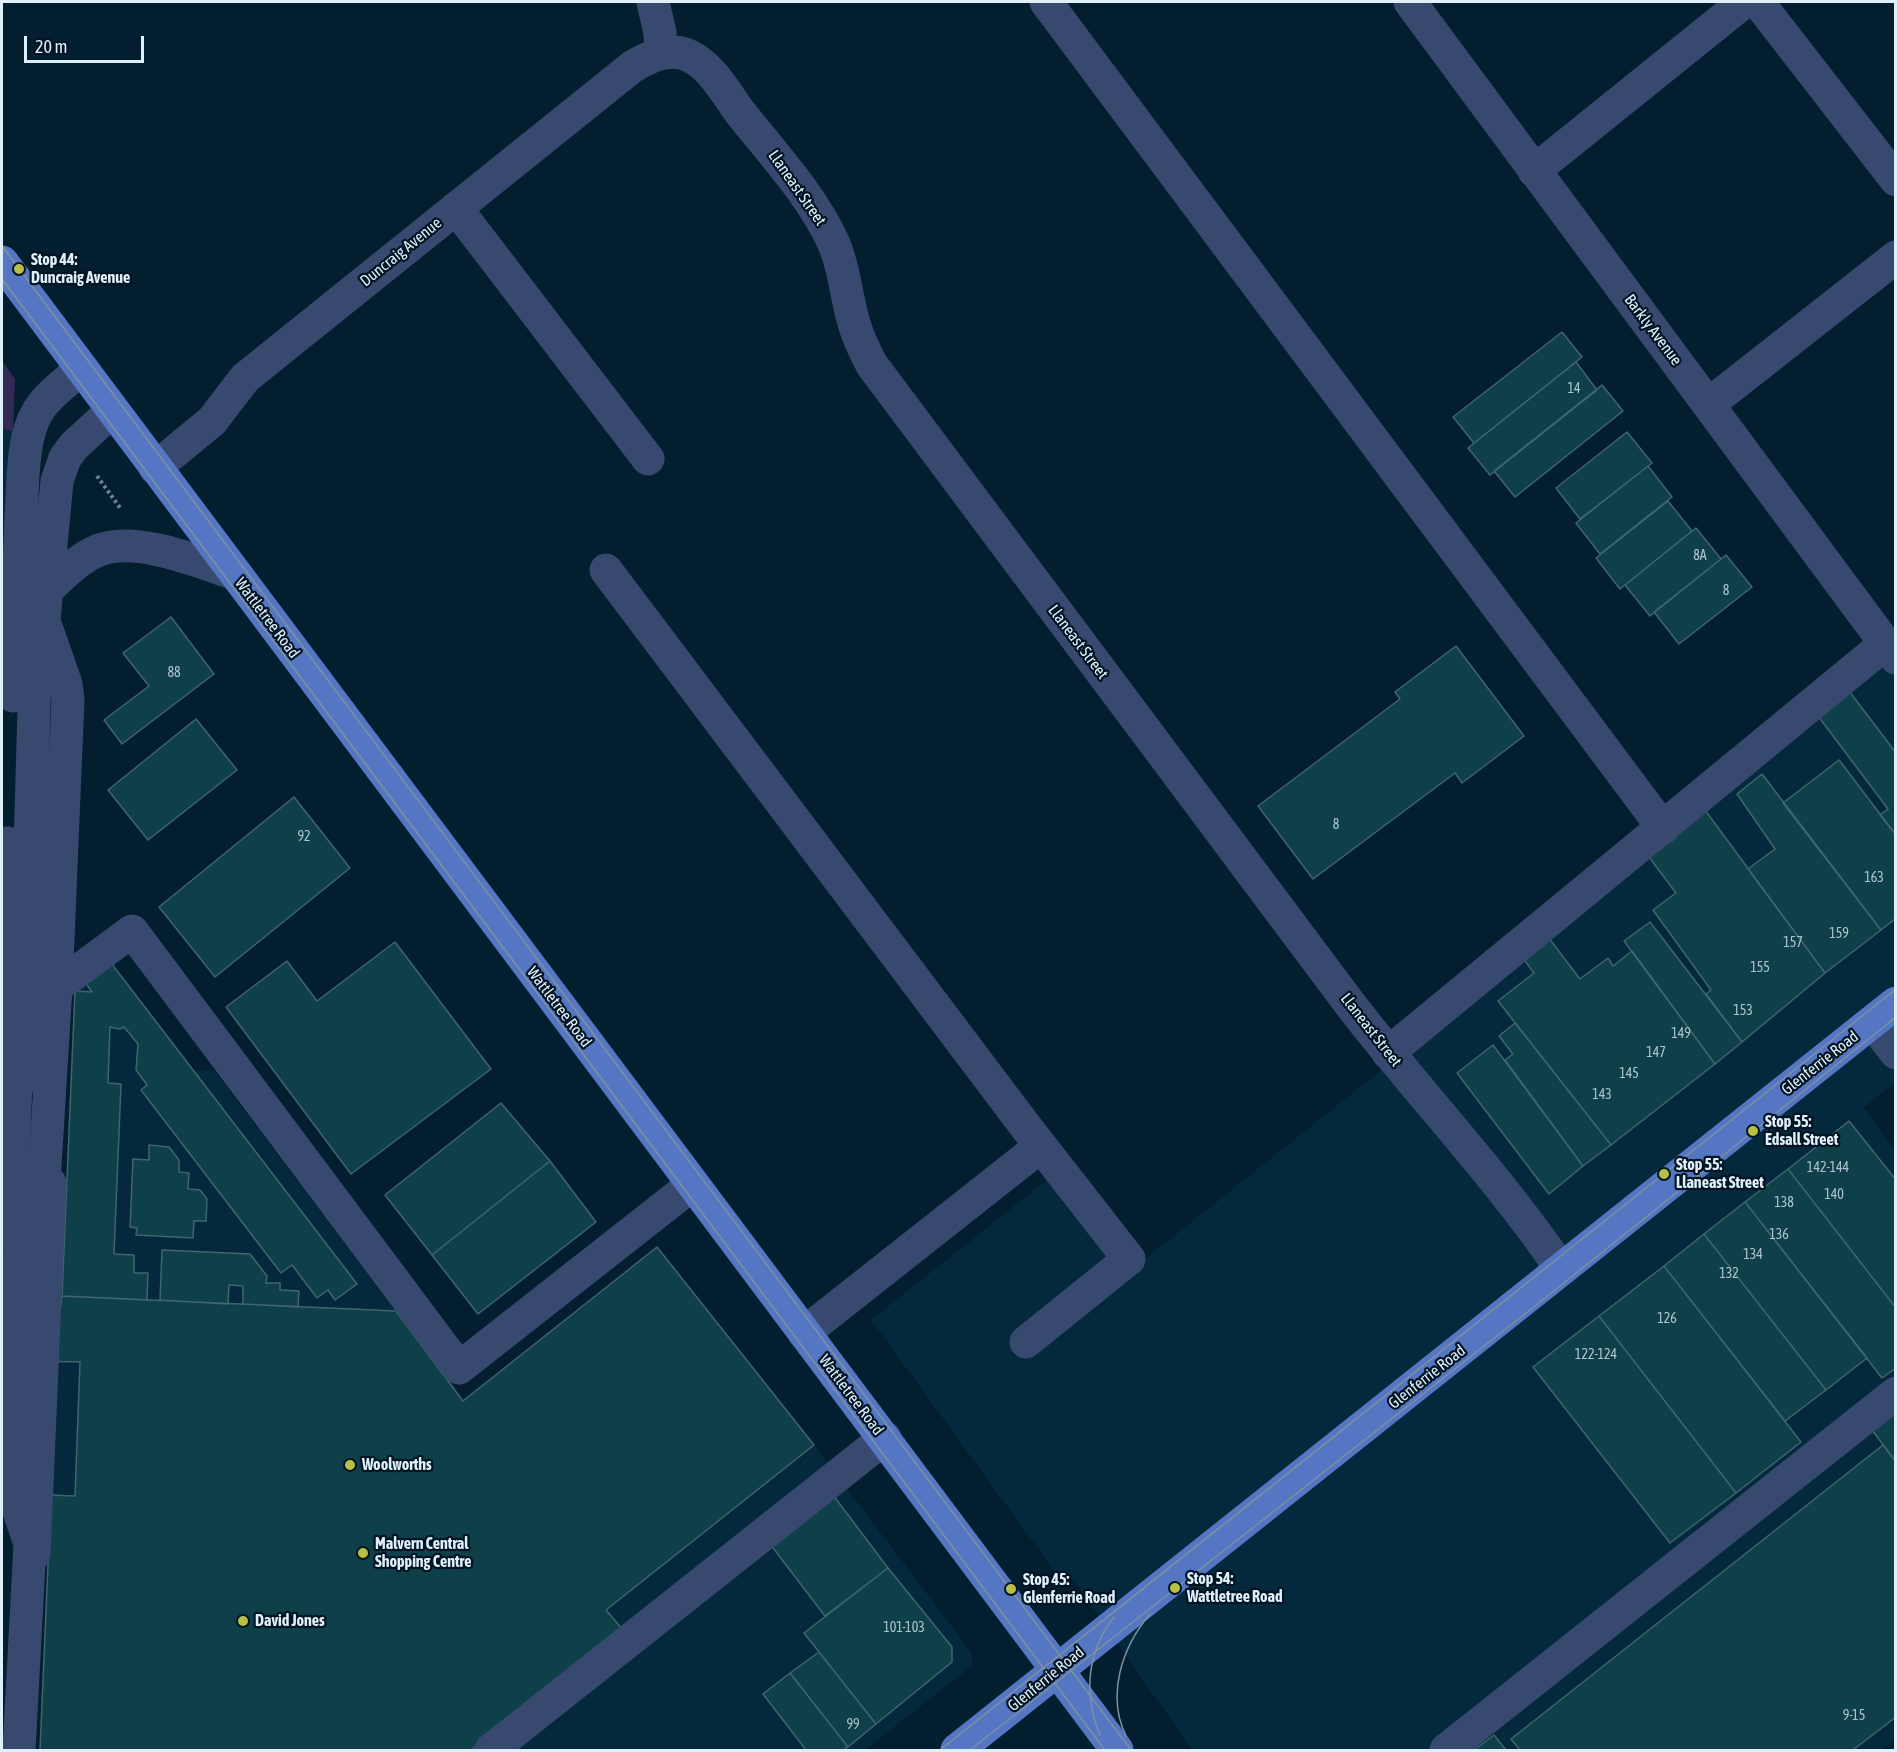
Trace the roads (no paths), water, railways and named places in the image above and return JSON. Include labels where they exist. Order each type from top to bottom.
[{"type":"main road","name":"Wattletree Road","points":[[2,262],[1117,1750]]},
{"type":"main road","name":"Glenferrie Road","points":[[957,1750],[1884,1012]]},
{"type":"street","points":[[653,2],[662,52]]},
{"type":"street","points":[[1046,2],[1663,828]]},
{"type":"street","name":"Barkly Avenue","points":[[1410,2],[1890,651]]},
{"type":"street","points":[[1534,171],[1744,2]]},
{"type":"street","points":[[1758,2],[1896,180]]},
{"type":"street","name":"Duncraig Avenue","points":[[155,468],[212,421],[245,378],[632,67],[647,57],[662,52]]},
{"type":"street","name":"Llaneast Street","points":[[662,52],[694,58],[705,67],[813,206],[834,244],[846,282],[854,323],[872,365],[1388,1053],[1494,1181],[1561,1269]]},
{"type":"street","points":[[456,208],[648,459]]},
{"type":"street","points":[[1709,404],[1896,256]]},
{"type":"street","points":[[2,1425],[9,1082],[3,979],[23,475],[26,441],[32,423],[43,404],[81,369]]},
{"type":"street","points":[[25,1750],[54,1103],[31,1028],[26,993],[35,671],[46,605],[55,498],[61,468],[74,446],[112,411]]},
{"type":"street","points":[[46,605],[78,562],[98,550],[122,544],[174,554],[233,573]]},
{"type":"street","points":[[606,570],[1129,1259],[1026,1342]]},
{"type":"street","points":[[19,1750],[30,1544],[8,1479],[18,1258],[43,1198],[56,987],[68,699],[46,605]]},
{"type":"street","points":[[1388,1053],[1663,828],[1890,651]]},
{"type":"street","points":[[56,987],[132,931],[459,1368],[692,1185]]},
{"type":"street","points":[[1884,1012],[1896,1053]]},
{"type":"street","points":[[804,1333],[1041,1146]]},
{"type":"street","points":[[1446,1750],[1896,1393]]},
{"type":"street","points":[[491,1750],[885,1438]]},
{"type":"tram line","points":[[2,246],[1131,1750]]},
{"type":"tram line","points":[[2,279],[1105,1750]]},
{"type":"tram line","points":[[940,1750],[1896,989]]},
{"type":"tram line","points":[[970,1750],[1535,1306],[1896,1017]]},
{"type":"tram line","points":[[1126,1736],[1117,1704],[1120,1672],[1132,1641],[1150,1614]]},
{"type":"tram line","points":[[1100,1735],[1091,1704],[1091,1674],[1098,1644],[1114,1617]]},
{"type":"place","name":"Stop 44: Duncraig Avenue","points":[[19,269]]},
{"type":"place","name":"Stop 55: Edsall Street","points":[[1753,1131]]},
{"type":"place","name":"Stop 55: Llaneast Street","points":[[1664,1174]]},
{"type":"place","name":"Woolworths","points":[[350,1465]]},
{"type":"place","name":"Malvern Central Shopping Centre","points":[[363,1553]]},
{"type":"place","name":"Stop 54: Wattletree Road","points":[[1175,1588]]},
{"type":"place","name":"Stop 45: Glenferrie Road","points":[[1011,1589]]},
{"type":"place","name":"David Jones","points":[[243,1621]]}]
